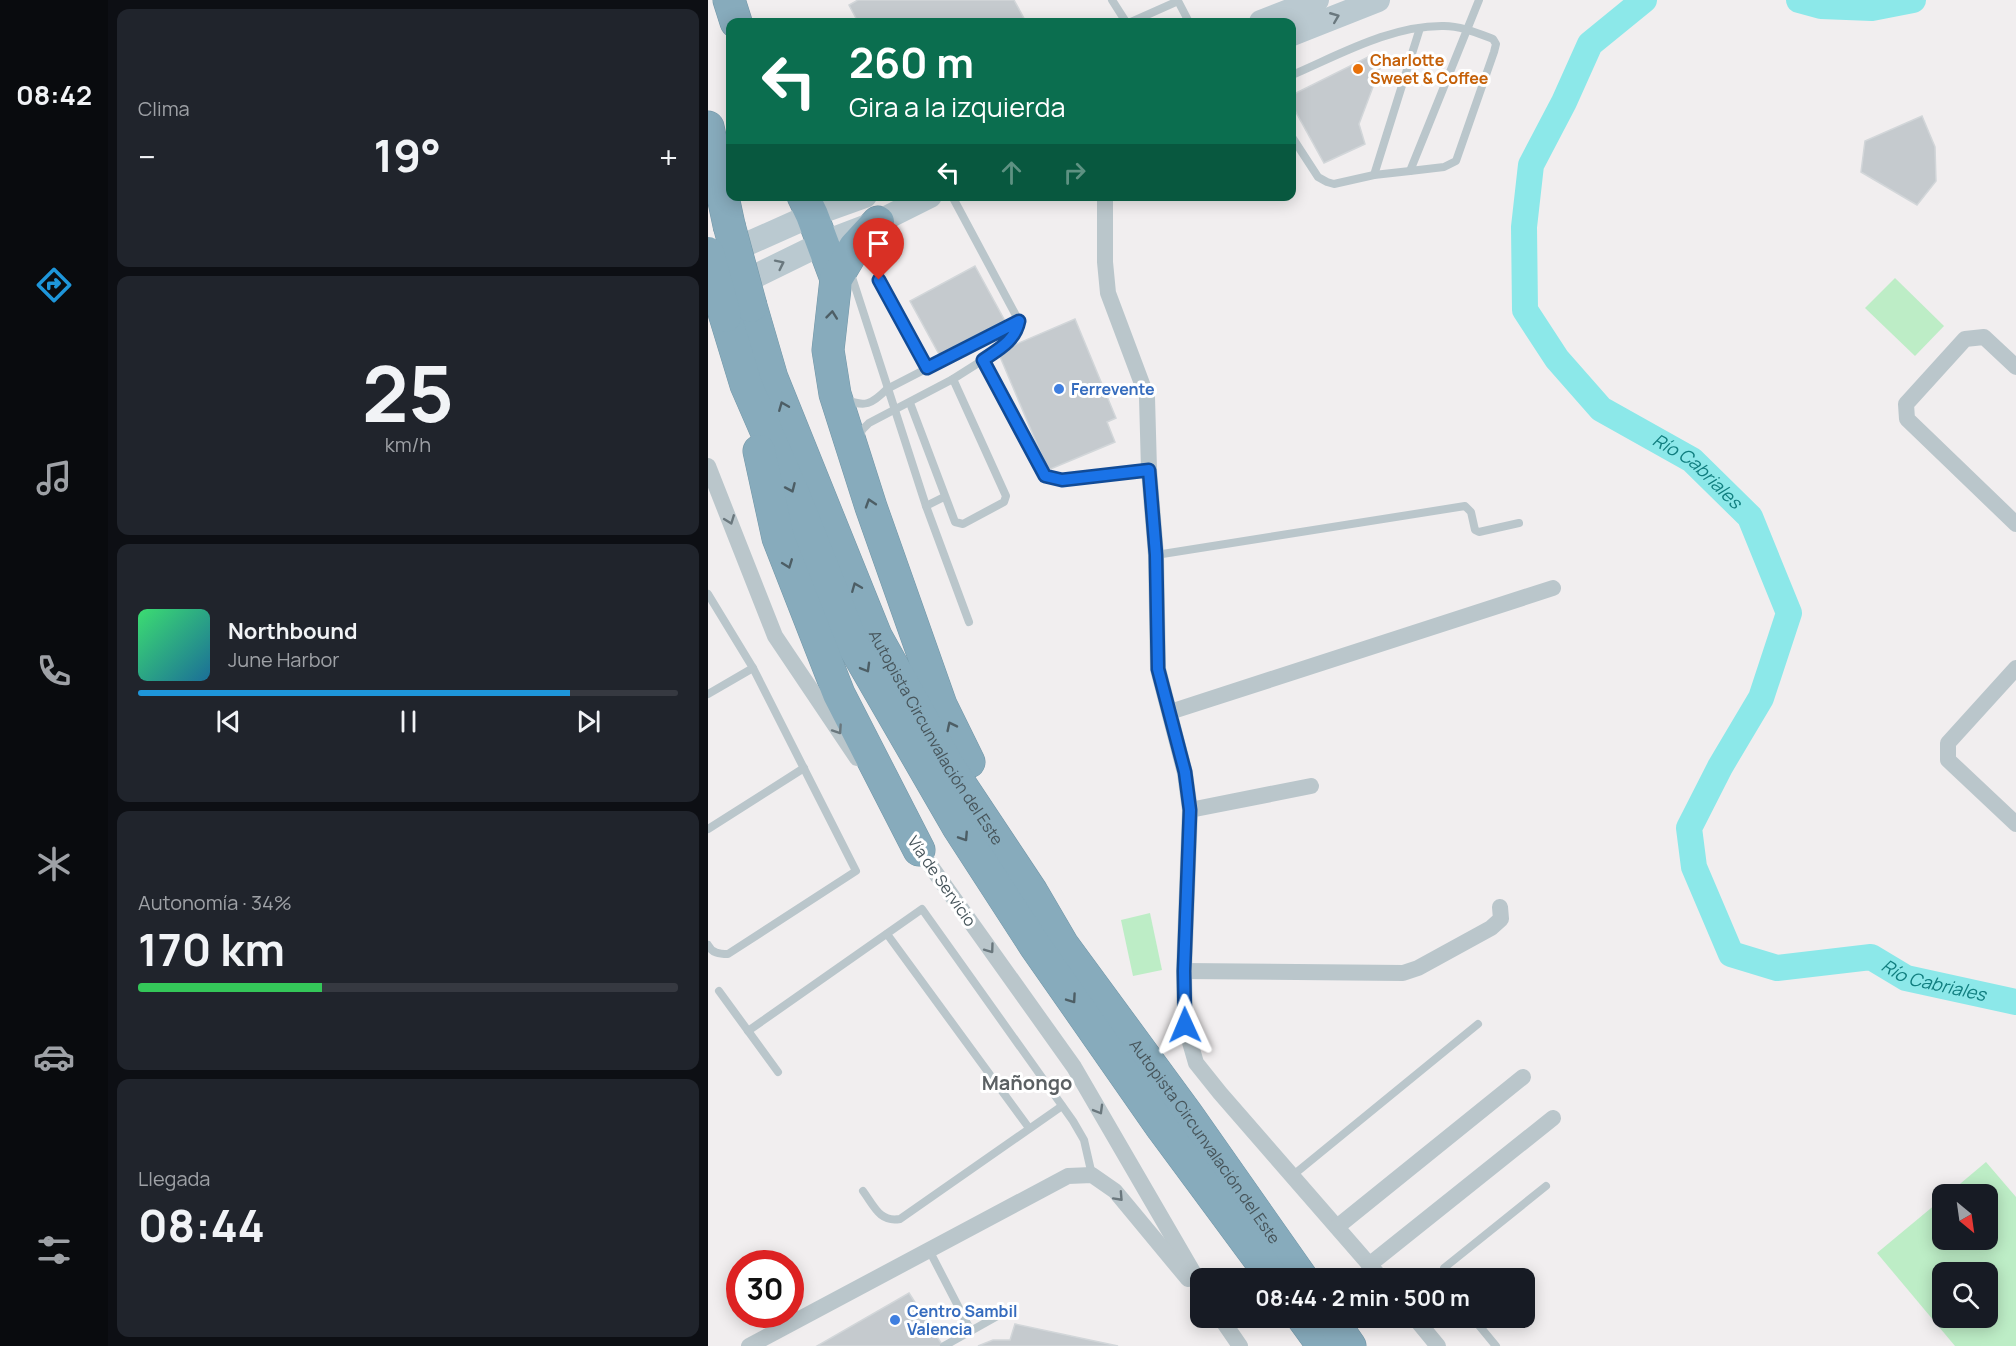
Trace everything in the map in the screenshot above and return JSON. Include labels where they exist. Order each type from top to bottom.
[{"type":"highway","points":[[729,0],[734,18]]},
{"type":"highway","name":"Autopista Circunvalación del Este","points":[[708,127],[729,225],[728,307],[772,378],[876,636],[949,767],[1032,892],[1063,945],[1187,1114],[1295,1268]]},
{"type":"highway","points":[[808,206],[835,262],[828,350],[835,394],[854,455],[941,705],[1032,892]]},
{"type":"highway","points":[[835,262],[855,247],[871,209]]},
{"type":"highway","name":"Autopista Circunvalación del Este","points":[[708,253],[728,307],[746,385],[854,646],[958,827],[1035,946],[1162,1128],[1266,1268]]},
{"type":"highway","points":[[746,385],[778,538],[839,694],[919,850]]},
{"type":"highway","points":[[1310,1328],[1323,1346]]},
{"type":"highway","points":[[1338,1328],[1350,1346]]},
{"type":"street","points":[[1271,18],[1317,0]]},
{"type":"street","points":[[1296,32],[1378,0]]},
{"type":"street","points":[[708,263],[808,206],[871,209],[907,201]]},
{"type":"street","points":[[1105,201],[1105,262],[1108,293],[1147,397],[1149,470],[1156,555],[1158,669],[1185,772],[1190,810],[1184,971],[1185,1025],[1196,1063],[1372,1268]]},
{"type":"street","points":[[728,307],[835,262]]},
{"type":"street","points":[[2016,367],[1984,337],[1965,339],[1906,404],[1907,419],[2016,524]]},
{"type":"street","name":"Vía de Servicio","points":[[708,466],[775,636],[919,850],[1074,1067],[1191,1268]]},
{"type":"street","points":[[1170,711],[1554,588]]},
{"type":"street","points":[[2016,668],[1948,743],[1948,760],[2016,824]]},
{"type":"street","points":[[1190,810],[1311,786]]},
{"type":"street","points":[[1184,971],[1403,973],[1418,968],[1491,928],[1501,919],[1500,907]]},
{"type":"street","points":[[1337,1227],[1523,1077]]},
{"type":"street","points":[[1369,1265],[1553,1118]]},
{"type":"street","points":[[749,1346],[1068,1176],[1092,1175],[1115,1191],[1190,1281]]},
{"type":"street","points":[[1228,1328],[1240,1346]]},
{"type":"street","points":[[1423,1328],[1438,1346]]},
{"type":"lane","points":[[1112,0],[1123,18]]},
{"type":"lane","points":[[1410,171],[1479,0]]},
{"type":"lane","points":[[1140,18],[1179,1],[1187,18]]},
{"type":"lane","points":[[1296,73],[1360,46],[1420,28],[1444,26],[1467,29],[1492,39],[1496,44],[1456,160],[1444,168],[1374,175],[1334,184],[1318,177],[1296,143]]},
{"type":"lane","points":[[1374,175],[1420,28]]},
{"type":"lane","points":[[854,455],[862,430],[869,423],[953,379],[1011,340],[1017,333],[1019,321],[955,201]]},
{"type":"lane","points":[[879,255],[877,266],[879,280],[927,368]]},
{"type":"lane","points":[[835,262],[887,389],[926,506],[969,622]]},
{"type":"lane","points":[[835,394],[856,404],[867,404],[878,399],[887,389],[1019,321]]},
{"type":"lane","points":[[983,360],[1045,476],[1062,480],[1149,470]]},
{"type":"lane","points":[[909,403],[955,522],[959,524],[984,513],[1006,499],[953,379]]},
{"type":"lane","points":[[926,506],[944,497]]},
{"type":"lane","points":[[1156,555],[1466,506],[1471,512],[1475,530],[1479,532],[1519,523]]},
{"type":"lane","points":[[708,594],[753,668],[856,872],[728,954],[718,954],[708,945]]},
{"type":"lane","points":[[708,694],[753,668]]},
{"type":"lane","points":[[708,829],[804,768]]},
{"type":"lane","points":[[748,1031],[922,909],[1084,1140],[1092,1175]]},
{"type":"lane","points":[[887,934],[1029,1128]]},
{"type":"lane","points":[[719,991],[778,1072]]},
{"type":"lane","points":[[1292,1176],[1478,1024]]},
{"type":"lane","points":[[863,1191],[883,1218],[891,1221],[900,1219],[1062,1106]]},
{"type":"lane","points":[[1444,1268],[1546,1186]]},
{"type":"lane","points":[[930,1250],[971,1331]]},
{"type":"lane","points":[[944,1346],[1001,1314]]},
{"type":"lane","points":[[1481,1328],[1496,1346]]},
{"type":"green space","points":[[1895,278],[1944,326],[1915,356],[1865,308]]},
{"type":"green space","points":[[1150,913],[1162,970],[1133,976],[1121,920]]},
{"type":"green space","points":[[1986,1162],[2016,1197],[2016,1346],[1955,1346],[1940,1328],[1998,1328],[1998,1262],[1932,1262],[1932,1319],[1877,1253],[1932,1207],[1932,1250],[1998,1250],[1998,1184],[1960,1184]]},
{"type":"building","points":[[858,0],[1014,0],[1024,18],[856,18],[849,5]]},
{"type":"building","points":[[1378,52],[1382,63],[1359,124],[1365,144],[1324,163],[1296,112],[1296,93]]},
{"type":"building","points":[[1922,116],[1935,147],[1936,181],[1917,205],[1861,172],[1865,141]]},
{"type":"building","points":[[975,266],[1005,321],[940,356],[910,301]]},
{"type":"building","points":[[1075,319],[1116,418],[1107,422],[1115,442],[1048,470],[998,352]]},
{"type":"building","name":"Centro Sambil Valencia","points":[[909,1293],[943,1346],[817,1346]]},
{"type":"building","name":"Centro Sambil Valencia","points":[[1015,1324],[1118,1346],[978,1346],[993,1340],[1010,1340]]},
{"type":"waterway","name":"Río Cabriales","points":[[1644,0],[1590,44],[1564,102],[1531,165],[1524,227],[1525,310],[1557,359],[1601,409],[1692,460],[1750,517],[1789,613],[1761,698],[1720,767],[1689,828],[1694,867],[1731,954],[1777,968],[1871,957],[1906,978],[2016,1002]]},
{"type":"waterway","name":"Río Cabriales","points":[[1799,0],[1821,6],[1872,8],[1913,0]]},
{"type":"place","name":"Charlotte Sweet & Coffee","points":[[1358,69]]},
{"type":"place","name":"Ferrevente","points":[[1059,389]]},
{"type":"place","name":"Centro Sambil Valencia","points":[[895,1320]]},
{"type":"district","name":"Mañongo","points":[[1027,1083]]},
{"type":"route","points":[[879,280],[927,368],[1019,321],[1017,333],[1011,340],[983,360],[1045,476],[1062,480],[1149,470],[1156,555],[1158,669],[1185,772],[1190,810],[1184,971],[1185,1025]]}]
